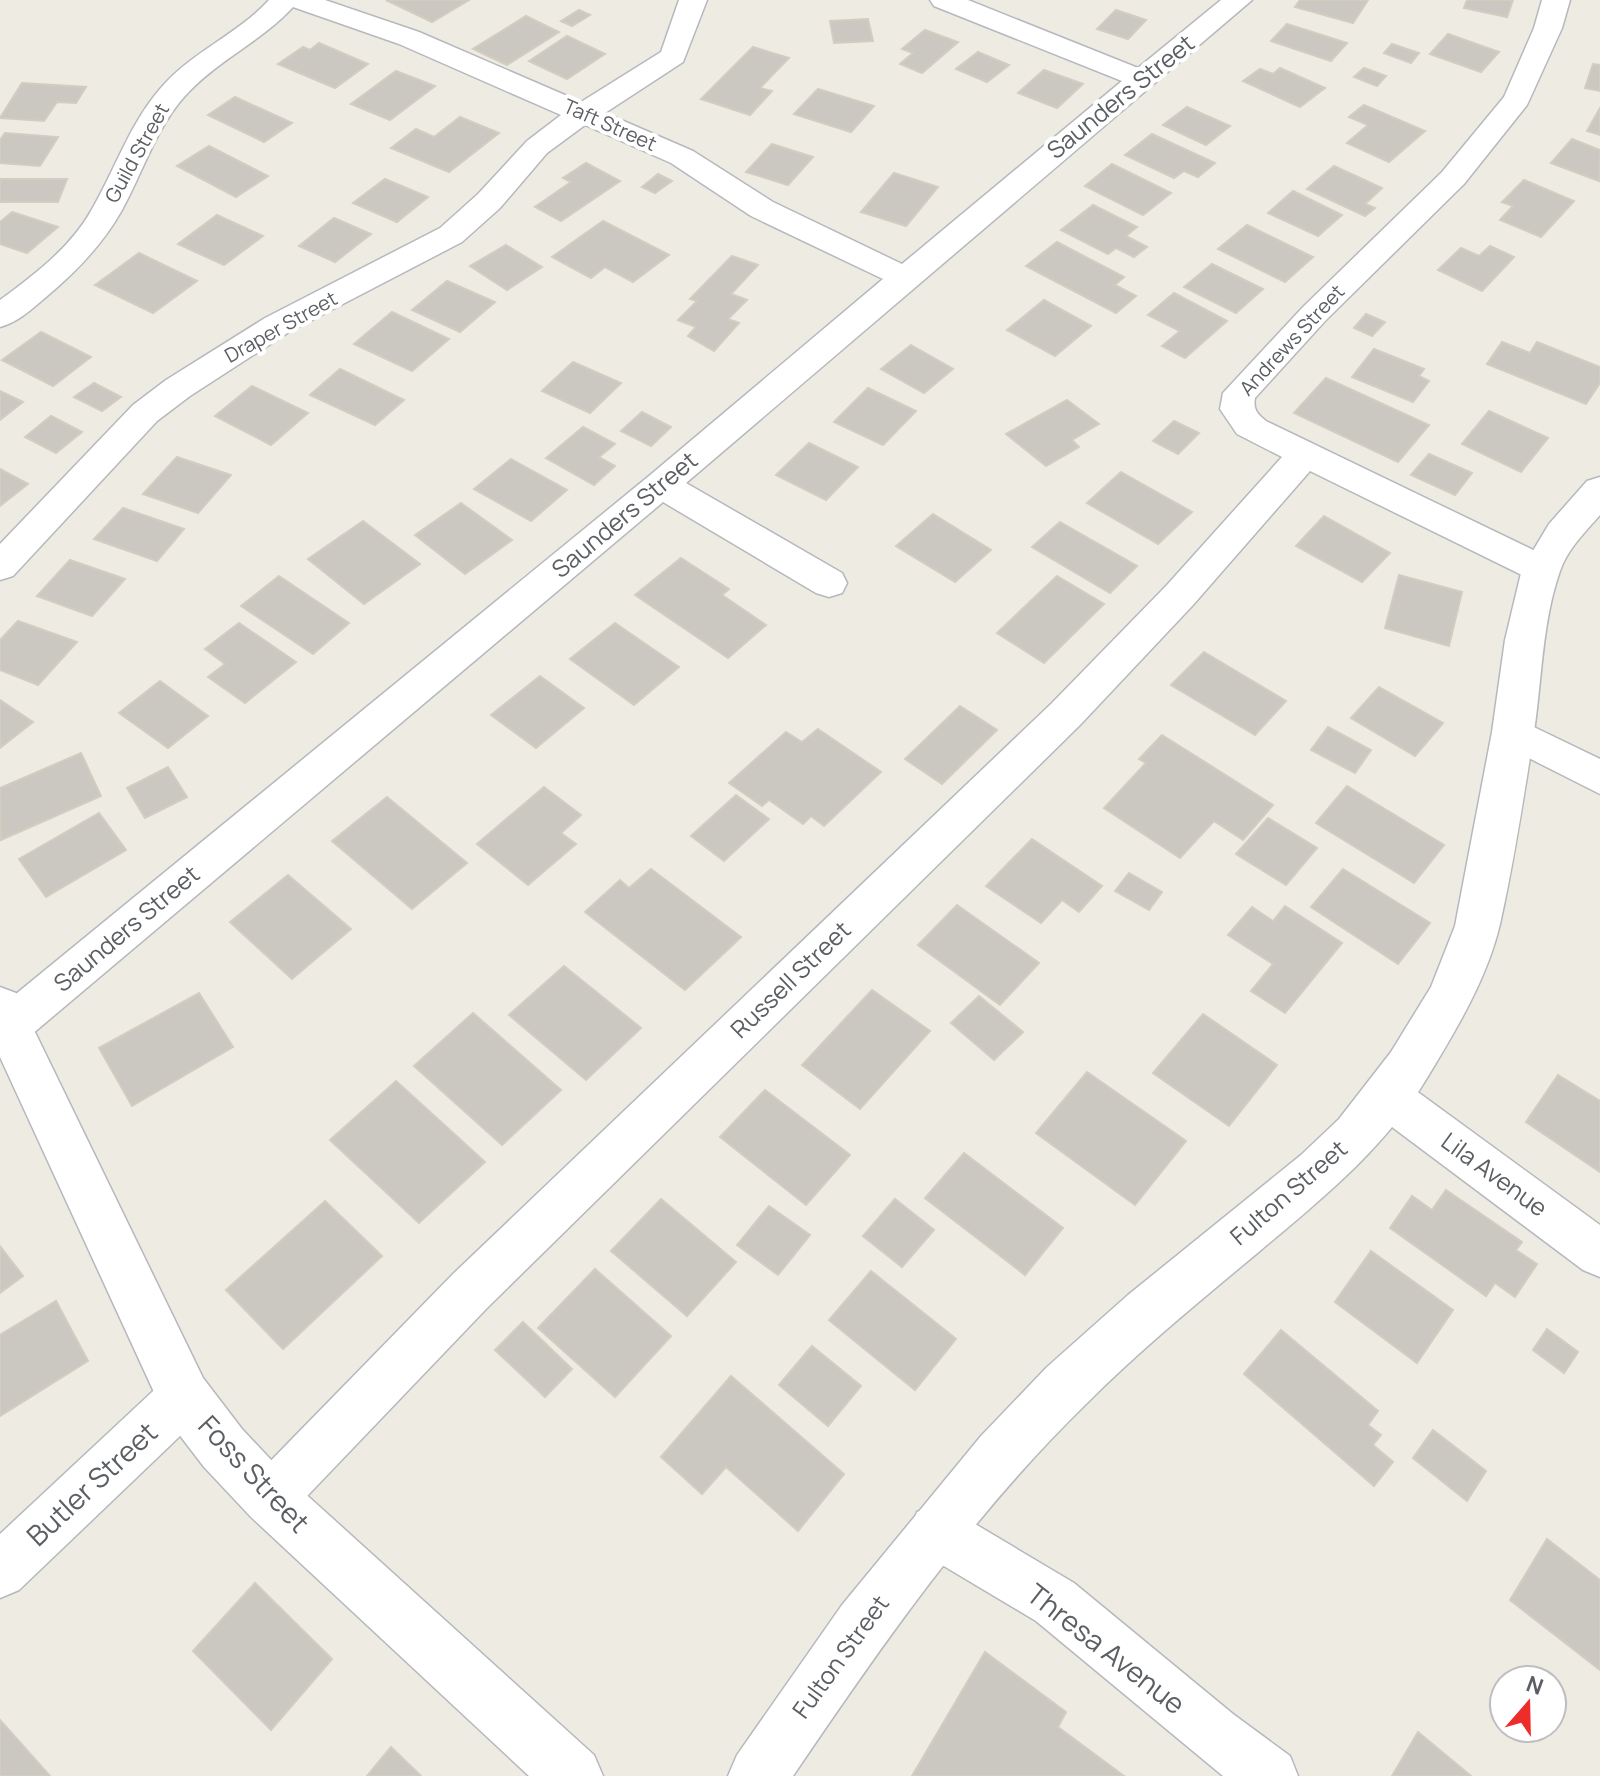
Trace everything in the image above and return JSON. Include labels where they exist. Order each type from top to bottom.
[{"type":"street","name":"Guild Street","points":[[0,316],[43,284],[88,237],[107,209],[146,130],[177,87],[197,68],[267,18],[284,0]]},
{"type":"street","name":"Taft Street","points":[[299,0],[409,38],[682,157],[762,209],[906,278]]},
{"type":"street","name":"Draper Street","points":[[0,567],[145,413],[252,340],[451,235],[489,201],[537,147],[583,113],[673,56],[693,0]]},
{"type":"street","points":[[944,0],[1143,80]]},
{"type":"street","name":"Saunders Street","points":[[4,1016],[661,485],[1238,0]]},
{"type":"street","name":"Andrews Street","points":[[1541,569],[1244,422],[1237,407],[1240,393],[1314,314],[1453,178],[1517,99],[1548,28],[1556,0]]},
{"type":"street","name":"Russell Street","points":[[270,1498],[470,1291],[1066,714],[1180,595],[1305,454]]},
{"type":"street","points":[[661,485],[829,583]]},
{"type":"street","name":"Fulton Street","points":[[758,1776],[862,1625],[1000,1455],[1066,1386],[1146,1313],[1318,1171],[1356,1135],[1388,1097],[1431,1031],[1464,966],[1480,912],[1513,732],[1525,640],[1541,569],[1562,534],[1600,490]]},
{"type":"street","points":[[1513,732],[1600,778]]},
{"type":"street","name":"Foss Street","points":[[4,1016],[184,1397],[223,1448],[270,1498],[573,1776]]},
{"type":"street","name":"Lila Avenue","points":[[1388,1097],[1600,1254]]},
{"type":"street","name":"Butler Street","points":[[0,1571],[184,1397]]},
{"type":"street","name":"Thresa Avenue","points":[[936,1531],[1055,1602],[1213,1734],[1270,1776]]},
{"type":"building","points":[[386,0],[469,0],[432,22]]},
{"type":"building","points":[[1300,0],[1368,0],[1353,23],[1295,7]]},
{"type":"building","points":[[1467,0],[1513,0],[1507,17],[1464,8]]},
{"type":"building","points":[[579,10],[590,15],[572,26],[561,21]]},
{"type":"building","points":[[1116,10],[1146,20],[1128,39],[1097,29]]},
{"type":"building","points":[[526,16],[559,32],[507,65],[473,49]]},
{"type":"building","points":[[868,19],[873,41],[834,43],[830,21]]},
{"type":"building","points":[[1287,24],[1347,43],[1331,61],[1271,41]]},
{"type":"building","points":[[925,30],[958,42],[922,73],[900,64],[913,53],[902,49]]},
{"type":"building","points":[[1448,34],[1499,52],[1481,72],[1430,54]]},
{"type":"building","points":[[567,36],[605,54],[567,79],[529,61]]},
{"type":"building","points":[[319,43],[368,64],[335,88],[278,64],[303,47],[310,50]]},
{"type":"building","points":[[1392,44],[1419,53],[1411,63],[1384,53]]},
{"type":"building","points":[[753,47],[789,58],[760,88],[772,91],[750,115],[701,99]]},
{"type":"building","points":[[978,52],[1009,65],[987,82],[956,69]]},
{"type":"building","points":[[1593,64],[1600,65],[1600,91],[1585,88]]},
{"type":"building","points":[[1280,68],[1325,88],[1300,107],[1243,81],[1260,69],[1273,74]]},
{"type":"building","points":[[1364,68],[1386,76],[1377,86],[1354,77]]},
{"type":"building","points":[[1044,70],[1083,84],[1057,108],[1018,93]]},
{"type":"building","points":[[396,71],[435,86],[390,120],[351,104]]},
{"type":"building","points":[[22,83],[86,87],[76,103],[57,102],[44,121],[0,118]]},
{"type":"building","points":[[818,89],[874,106],[851,132],[794,114]]},
{"type":"building","points":[[235,97],[292,123],[264,142],[208,115]]},
{"type":"building","points":[[1364,105],[1425,131],[1389,162],[1347,143],[1368,125],[1349,117]]},
{"type":"building","points":[[1187,107],[1230,126],[1206,145],[1163,125]]},
{"type":"building","points":[[1600,108],[1600,135],[1587,131]]},
{"type":"building","points":[[460,117],[499,133],[449,172],[391,148],[416,129],[434,137]]},
{"type":"building","points":[[5,133],[58,137],[40,166],[0,163],[0,140]]},
{"type":"building","points":[[1152,134],[1215,163],[1198,177],[1184,171],[1174,178],[1125,155]]},
{"type":"building","points":[[1572,139],[1600,150],[1599,181],[1551,163]]},
{"type":"building","points":[[772,144],[813,157],[788,185],[746,172]]},
{"type":"building","points":[[209,146],[268,176],[236,197],[177,166]]},
{"type":"building","points":[[586,163],[620,181],[561,221],[535,207],[571,182],[563,178]]},
{"type":"building","points":[[1112,164],[1171,193],[1143,215],[1085,186]]},
{"type":"building","points":[[1334,166],[1382,188],[1365,204],[1375,208],[1365,216],[1307,189]]},
{"type":"building","points":[[894,173],[938,187],[906,226],[861,212]]},
{"type":"building","points":[[658,174],[672,181],[655,193],[642,187]]},
{"type":"building","points":[[0,179],[67,179],[58,202],[0,202]]},
{"type":"building","points":[[385,179],[428,197],[397,222],[353,203]]},
{"type":"building","points":[[1524,180],[1574,201],[1541,237],[1500,220],[1513,206],[1502,202]]},
{"type":"building","points":[[1293,191],[1342,215],[1318,236],[1268,213]]},
{"type":"building","points":[[1093,205],[1137,227],[1126,236],[1147,247],[1134,257],[1116,248],[1108,254],[1061,230]]},
{"type":"building","points":[[12,212],[58,227],[27,253],[0,244],[0,222]]},
{"type":"building","points":[[217,215],[263,236],[224,265],[178,244]]},
{"type":"building","points":[[334,218],[371,234],[335,262],[299,246]]},
{"type":"building","points":[[603,221],[669,255],[633,282],[605,267],[591,278],[552,257]]},
{"type":"building","points":[[1247,225],[1313,257],[1285,282],[1218,249]]},
{"type":"building","points":[[1057,242],[1124,277],[1115,285],[1136,296],[1116,313],[1026,266]]},
{"type":"building","points":[[506,245],[542,267],[507,290],[470,266]]},
{"type":"building","points":[[1490,246],[1514,257],[1482,291],[1438,270],[1461,248],[1479,256]]},
{"type":"building","points":[[139,253],[197,281],[153,313],[95,285]]},
{"type":"building","points":[[732,256],[758,265],[731,294],[747,300],[728,319],[739,323],[714,351],[688,336],[696,327],[678,320],[697,301],[690,299]]},
{"type":"building","points":[[1212,264],[1263,289],[1236,313],[1184,287]]},
{"type":"building","points":[[447,281],[495,302],[460,332],[412,310]]},
{"type":"building","points":[[1174,293],[1227,321],[1185,358],[1162,346],[1180,331],[1148,315]]},
{"type":"building","points":[[1044,300],[1091,326],[1055,356],[1007,330]]},
{"type":"building","points":[[392,312],[449,339],[412,371],[354,344]]},
{"type":"building","points":[[1366,314],[1385,322],[1372,336],[1354,328]]},
{"type":"building","points":[[41,332],[91,357],[53,386],[2,360]]},
{"type":"building","points":[[1502,342],[1530,353],[1537,342],[1600,367],[1600,383],[1586,404],[1487,364]]},
{"type":"building","points":[[911,345],[953,369],[924,393],[881,369]]},
{"type":"building","points":[[1374,349],[1424,369],[1419,376],[1429,381],[1413,402],[1352,377]]},
{"type":"building","points":[[573,362],[621,383],[590,413],[542,391]]},
{"type":"building","points":[[340,369],[404,400],[375,425],[310,395]]},
{"type":"building","points":[[1326,378],[1429,425],[1398,462],[1294,413]]},
{"type":"building","points":[[94,383],[121,397],[102,411],[74,397]]},
{"type":"building","points":[[252,386],[308,413],[271,445],[215,416]]},
{"type":"building","points":[[868,388],[916,411],[883,445],[834,422]]},
{"type":"building","points":[[0,391],[23,402],[0,420]]},
{"type":"building","points":[[1067,400],[1099,424],[1072,440],[1079,447],[1046,466],[1006,434]]},
{"type":"building","points":[[1489,411],[1548,438],[1521,472],[1462,444]]},
{"type":"building","points":[[642,412],[671,427],[651,446],[621,431]]},
{"type":"building","points":[[51,416],[82,432],[56,453],[25,437]]},
{"type":"building","points":[[1174,421],[1199,433],[1178,454],[1153,441]]},
{"type":"building","points":[[583,427],[615,444],[599,457],[615,466],[594,485],[546,458]]},
{"type":"building","points":[[809,443],[858,467],[826,500],[776,475]]},
{"type":"building","points":[[1429,454],[1472,473],[1455,495],[1411,475]]},
{"type":"building","points":[[177,457],[231,475],[198,513],[143,494]]},
{"type":"building","points":[[511,459],[567,490],[531,521],[474,489]]},
{"type":"building","points":[[0,469],[28,484],[0,506]]},
{"type":"building","points":[[1121,472],[1192,512],[1158,544],[1087,503]]},
{"type":"building","points":[[461,503],[512,540],[465,574],[415,535]]},
{"type":"building","points":[[123,508],[184,529],[157,561],[94,539]]},
{"type":"building","points":[[933,514],[991,550],[955,582],[896,546]]},
{"type":"building","points":[[1324,516],[1390,553],[1362,582],[1296,546]]},
{"type":"building","points":[[363,521],[420,564],[364,604],[308,559]]},
{"type":"building","points":[[1060,522],[1137,566],[1110,593],[1032,547]]},
{"type":"building","points":[[681,558],[729,589],[722,595],[766,625],[728,658],[635,595]]},
{"type":"building","points":[[70,560],[125,579],[92,616],[37,596]]},
{"type":"building","points":[[1399,575],[1462,592],[1449,646],[1385,628]]},
{"type":"building","points":[[279,576],[349,623],[313,654],[241,606]]},
{"type":"building","points":[[1057,576],[1104,604],[1044,663],[997,633]]},
{"type":"building","points":[[18,621],[77,642],[38,685],[0,670],[0,640]]},
{"type":"building","points":[[239,623],[296,662],[245,703],[208,677],[225,664],[205,649]]},
{"type":"building","points":[[615,623],[679,667],[634,705],[570,659]]},
{"type":"building","points":[[1204,652],[1286,701],[1255,735],[1171,685]]},
{"type":"building","points":[[540,676],[584,708],[536,748],[491,715]]},
{"type":"building","points":[[160,681],[208,716],[168,748],[119,713]]},
{"type":"building","points":[[1379,687],[1443,723],[1415,756],[1351,718]]},
{"type":"building","points":[[0,700],[33,722],[0,748]]},
{"type":"building","points":[[960,706],[997,730],[942,784],[905,759]]},
{"type":"building","points":[[1328,727],[1371,750],[1355,773],[1311,750]]},
{"type":"building","points":[[818,729],[881,772],[824,826],[811,816],[803,824],[769,800],[762,806],[729,783],[786,732],[802,742]]},
{"type":"building","points":[[1162,735],[1273,805],[1243,840],[1214,821],[1180,858],[1104,808],[1146,763],[1139,759]]},
{"type":"building","points":[[81,753],[101,796],[1,840],[0,788]]},
{"type":"building","points":[[168,767],[187,797],[145,818],[127,788]]},
{"type":"building","points":[[1347,786],[1444,845],[1414,883],[1316,823]]},
{"type":"building","points":[[544,787],[581,815],[561,833],[576,844],[528,885],[477,844]]},
{"type":"building","points":[[736,795],[769,819],[724,861],[691,836]]},
{"type":"building","points":[[387,797],[467,863],[412,909],[332,841]]},
{"type":"building","points":[[99,813],[126,850],[46,897],[19,859]]},
{"type":"building","points":[[1268,818],[1317,848],[1286,885],[1236,854]]},
{"type":"building","points":[[1032,839],[1102,886],[1079,912],[1062,900],[1041,923],[986,886]]},
{"type":"building","points":[[651,869],[741,937],[685,990],[585,912],[620,880],[629,888]]},
{"type":"building","points":[[1343,869],[1430,923],[1398,964],[1311,907]]},
{"type":"building","points":[[1129,873],[1162,892],[1149,910],[1115,891]]},
{"type":"building","points":[[288,875],[351,929],[292,979],[230,922]]},
{"type":"building","points":[[957,905],[1039,963],[1000,1005],[918,945]]},
{"type":"building","points":[[1285,906],[1342,943],[1285,1013],[1251,991],[1273,964],[1228,935],[1252,907],[1273,921]]},
{"type":"building","points":[[564,966],[641,1028],[586,1080],[509,1015]]},
{"type":"building","points":[[872,990],[930,1031],[860,1109],[802,1065]]},
{"type":"building","points":[[199,993],[233,1047],[132,1106],[99,1048]]},
{"type":"building","points":[[979,996],[1023,1032],[994,1060],[951,1023]]},
{"type":"building","points":[[473,1013],[561,1090],[502,1145],[414,1066]]},
{"type":"building","points":[[1203,1014],[1277,1065],[1229,1126],[1153,1073]]},
{"type":"building","points":[[1087,1072],[1186,1141],[1135,1205],[1036,1133]]},
{"type":"building","points":[[1558,1075],[1600,1101],[1600,1172],[1526,1122]]},
{"type":"building","points":[[396,1081],[485,1162],[419,1223],[330,1140]]},
{"type":"building","points":[[765,1090],[850,1155],[806,1205],[720,1137]]},
{"type":"building","points":[[964,1153],[1063,1228],[1025,1275],[925,1198]]},
{"type":"building","points":[[1446,1190],[1522,1242],[1516,1250],[1537,1264],[1515,1297],[1495,1283],[1486,1296],[1390,1228],[1412,1196],[1432,1210]]},
{"type":"building","points":[[661,1199],[736,1262],[687,1316],[611,1251]]},
{"type":"building","points":[[895,1199],[934,1230],[902,1267],[863,1236]]},
{"type":"building","points":[[325,1201],[382,1256],[283,1349],[226,1290]]},
{"type":"building","points":[[769,1206],[810,1235],[778,1275],[737,1245]]},
{"type":"building","points":[[0,1246],[23,1276],[0,1293]]},
{"type":"building","points":[[1371,1251],[1453,1310],[1417,1363],[1335,1302]]},
{"type":"building","points":[[595,1269],[671,1336],[615,1397],[538,1328]]},
{"type":"building","points":[[871,1271],[956,1339],[915,1390],[829,1320]]},
{"type":"building","points":[[56,1301],[88,1361],[0,1416],[0,1335]]},
{"type":"building","points":[[523,1322],[572,1369],[545,1397],[495,1350]]},
{"type":"building","points":[[1547,1329],[1578,1352],[1564,1373],[1533,1350]]},
{"type":"building","points":[[1281,1330],[1378,1411],[1368,1425],[1381,1435],[1373,1445],[1393,1462],[1374,1486],[1244,1374]]},
{"type":"building","points":[[812,1346],[861,1386],[828,1426],[779,1385]]},
{"type":"building","points":[[731,1376],[844,1474],[798,1531],[726,1467],[702,1494],[661,1457]]},
{"type":"building","points":[[1433,1430],[1486,1471],[1467,1501],[1413,1458]]},
{"type":"building","points":[[1547,1539],[1600,1580],[1600,1670],[1510,1600]]},
{"type":"building","points":[[255,1583],[332,1659],[271,1730],[193,1651]]},
{"type":"building","points":[[985,1652],[1066,1712],[1058,1727],[1124,1776],[912,1776]]},
{"type":"building","points":[[0,1720],[50,1776],[0,1776]]},
{"type":"building","points":[[1418,1732],[1471,1776],[1392,1776]]},
{"type":"building","points":[[391,1747],[421,1776],[367,1776]]}]
